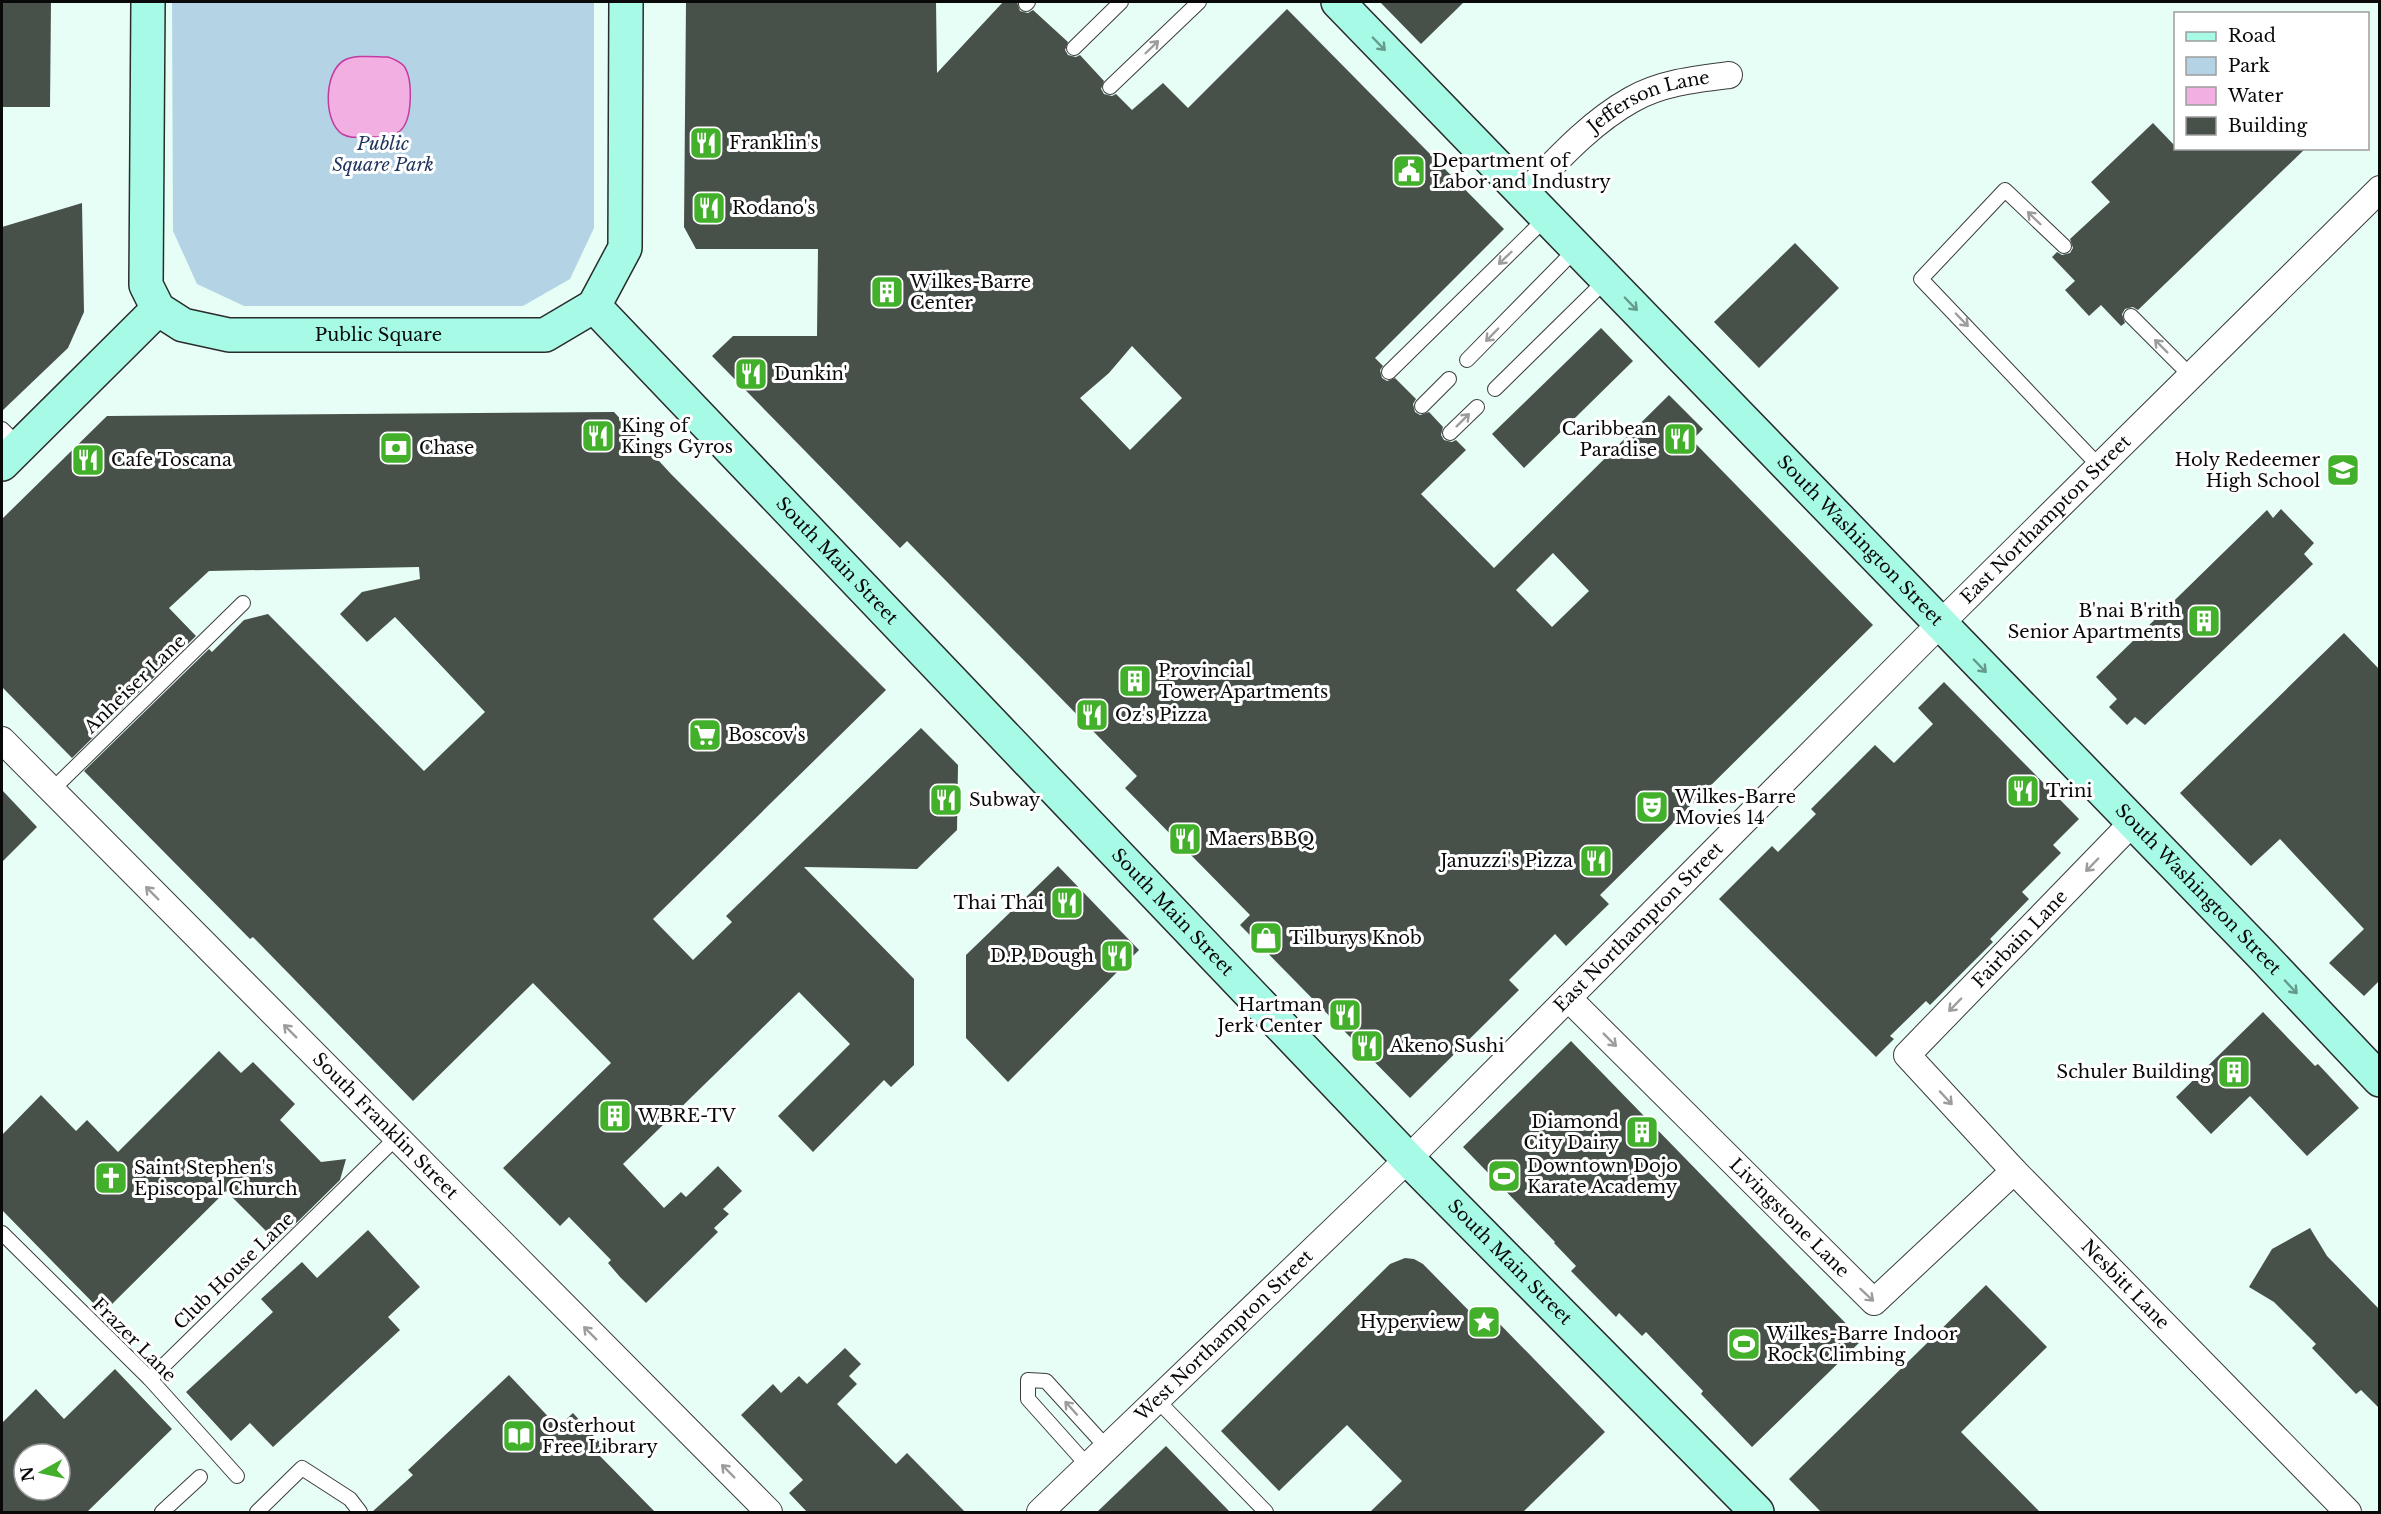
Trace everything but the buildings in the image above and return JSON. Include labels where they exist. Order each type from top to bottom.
[{"type":"street","points":[[7,446],[158,309],[146,285],[148,2]]},
{"type":"street","points":[[594,306],[625,248],[626,2]]},
{"type":"street","name":"South Washington Street","points":[[1338,2],[2379,1080]]},
{"type":"street","name":"Jefferson Lane","points":[[1524,194],[1566,151],[1604,118],[1633,99],[1674,83],[1729,75]]},
{"type":"street","name":"East Northampton Street","points":[[1408,1159],[1940,624],[2379,189]]},
{"type":"street","name":"Public Square","points":[[158,309],[183,325],[229,335],[545,335],[594,306]]},
{"type":"street","name":"South Main Street","points":[[594,306],[1408,1159],[1757,1512]]},
{"type":"street","name":"South Franklin Street","points":[[2,740],[769,1512]]},
{"type":"street","name":"Fairbain Lane","points":[[1907,1055],[2132,823]]},
{"type":"street","name":"Livingstone Lane","points":[[1568,998],[1874,1302],[2014,1171]]},
{"type":"street","name":"Nesbitt Lane","points":[[1907,1055],[2014,1171],[2348,1512]]},
{"type":"street","name":"West Northampton Street","points":[[1040,1512],[1408,1159]]},
{"type":"lane","points":[[1074,48],[1121,2]]},
{"type":"lane","points":[[1110,87],[1199,2]]},
{"type":"lane","points":[[2064,246],[2005,190],[1921,279],[2099,466]]},
{"type":"lane","points":[[1389,372],[1547,217]]},
{"type":"lane","points":[[1467,360],[1577,248]]},
{"type":"lane","points":[[1495,388],[1607,279]]},
{"type":"lane","points":[[2132,316],[2191,376]]},
{"type":"lane","points":[[1422,406],[1449,379]]},
{"type":"lane","points":[[1450,433],[1477,407]]},
{"type":"lane","name":"Anheiser Lane","points":[[51,791],[243,603]]},
{"type":"lane","name":"Club House Lane","points":[[150,1379],[396,1137]]},
{"type":"lane","name":"Frazer Lane","points":[[2,1233],[150,1379],[237,1476]]},
{"type":"lane","points":[[1089,1466],[1028,1399],[1028,1380],[1046,1381],[1108,1449]]},
{"type":"lane","points":[[1157,1400],[1266,1512]]},
{"type":"lane","points":[[257,1512],[302,1468],[350,1499],[360,1512]]},
{"type":"lane","points":[[162,1512],[200,1478]]},
{"type":"green space","name":"Public Square Park","points":[[172,2],[594,2],[594,228],[570,279],[523,306],[244,306],[197,284],[173,231]]},
{"type":"water","points":[[353,57],[388,57],[404,66],[409,80],[409,109],[404,126],[400,131],[385,137],[349,137],[342,134],[331,119],[328,97],[332,76],[337,67],[343,61]]},
{"type":"place","name":"Franklin's","points":[[706,143]]},
{"type":"place","name":"Department of Labor and Industry","points":[[1409,171]]},
{"type":"place","name":"Rodano's","points":[[709,208]]},
{"type":"place","name":"Wilkes-Barre Center","points":[[887,292]]},
{"type":"place","name":"Dunkin'","points":[[751,374]]},
{"type":"place","name":"King of Kings Gyros","points":[[598,436]]},
{"type":"place","name":"Caribbean Paradise","points":[[1680,439]]},
{"type":"place","name":"Chase","points":[[396,448]]},
{"type":"place","name":"Cafe Toscana","points":[[88,460]]},
{"type":"place","name":"Holy Redeemer High School","points":[[2343,470]]},
{"type":"place","name":"B'nai B'rith Senior Apartments","points":[[2204,621]]},
{"type":"place","name":"Provincial Tower Apartments","points":[[1135,681]]},
{"type":"place","name":"Oz's Pizza","points":[[1092,715]]},
{"type":"place","name":"Boscov's","points":[[705,735]]},
{"type":"place","name":"Trini","points":[[2023,791]]},
{"type":"place","name":"Subway","points":[[946,800]]},
{"type":"place","name":"Wilkes-Barre Movies 14","points":[[1652,807]]},
{"type":"place","name":"Maers BBQ","points":[[1185,839]]},
{"type":"place","name":"Januzzi's Pizza","points":[[1596,861]]},
{"type":"place","name":"Thai Thai","points":[[1067,903]]},
{"type":"place","name":"Tilburys Knob","points":[[1266,938]]},
{"type":"place","name":"D.P. Dough","points":[[1117,956]]},
{"type":"place","name":"Hartman Jerk Center","points":[[1345,1015]]},
{"type":"place","name":"Akeno Sushi","points":[[1367,1046]]},
{"type":"place","name":"Schuler Building","points":[[2234,1072]]},
{"type":"place","name":"WBRE-TV","points":[[615,1116]]},
{"type":"place","name":"Diamond City Dairy","points":[[1642,1132]]},
{"type":"place","name":"Downtown Dojo Karate Academy","points":[[1504,1176]]},
{"type":"place","name":"Saint Stephen's Episcopal Church","points":[[111,1178]]},
{"type":"place","name":"Hyperview","points":[[1484,1322]]},
{"type":"place","name":"Wilkes-Barre Indoor Rock Climbing","points":[[1744,1344]]},
{"type":"place","name":"Osterhout Free Library","points":[[519,1436]]}]
